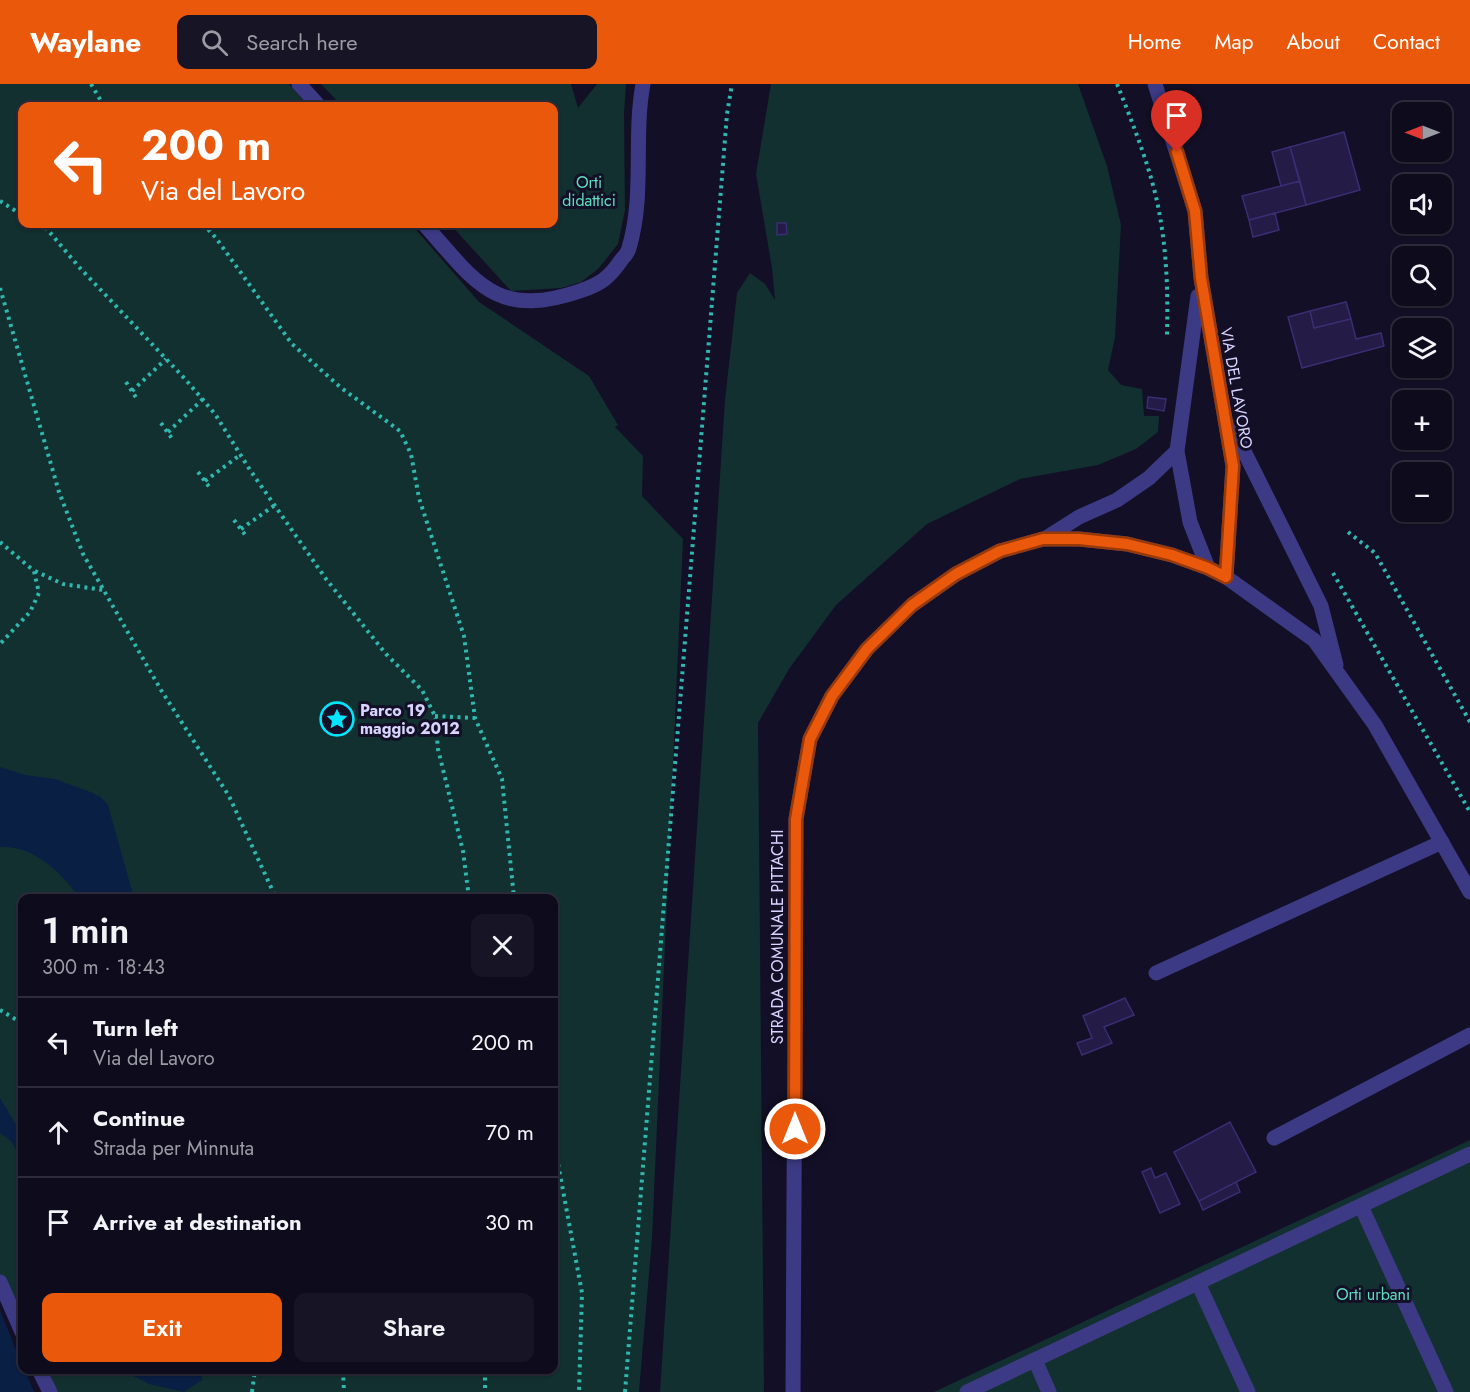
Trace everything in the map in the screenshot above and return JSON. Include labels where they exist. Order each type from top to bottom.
[{"type":"street","points":[[299,84],[315,102]]},
{"type":"street","points":[[428,228],[472,278],[505,298],[525,302],[555,300],[592,287],[610,277],[629,250],[638,202],[639,108],[643,84]]},
{"type":"street","points":[[1155,84],[1195,211],[1201,278],[1177,451],[1190,522],[1208,568]]},
{"type":"street","name":"VIA DEL LAVORO","points":[[1201,278],[1233,466],[1226,577]]},
{"type":"street","points":[[1222,407],[1321,606],[1338,674]]},
{"type":"street","points":[[1043,539],[1079,517],[1117,500],[1149,478],[1177,451]]},
{"type":"street","name":"STRADA COMUNALE PITTACHI","points":[[794,1392],[796,819],[810,739],[832,696],[867,649],[912,605],[956,574],[1000,551],[1043,539],[1079,539],[1127,544],[1172,555],[1226,577],[1314,640],[1376,725],[1470,892]]},
{"type":"street","points":[[1156,973],[1442,842]]},
{"type":"street","points":[[1274,1138],[1470,1035]]},
{"type":"street","points":[[967,1392],[1470,1154]]},
{"type":"street","points":[[1361,1206],[1446,1392]]},
{"type":"street","points":[[0,1282],[18,1323]]},
{"type":"street","points":[[1198,1283],[1248,1392]]},
{"type":"street","points":[[1035,1360],[1049,1392]]},
{"type":"street","points":[[41,1374],[50,1392]]},
{"type":"path","points":[[91,84],[102,102]]},
{"type":"path","points":[[625,1392],[727,114],[732,84]]},
{"type":"path","points":[[1117,84],[1136,133],[1159,210],[1168,280],[1167,342]]},
{"type":"path","points":[[0,201],[18,212]]},
{"type":"path","points":[[45,228],[203,399],[326,579],[386,654],[422,690],[435,716],[438,749],[463,851],[468,894]]},
{"type":"path","points":[[207,228],[292,344],[340,387],[400,431],[411,454],[419,498],[464,636],[475,718],[502,779],[513,894]]},
{"type":"path","points":[[0,288],[59,492],[73,532],[103,590],[161,690],[229,796],[274,894]]},
{"type":"path","points":[[132,391],[166,359]]},
{"type":"path","points":[[126,382],[138,399]]},
{"type":"path","points":[[168,432],[203,399]]},
{"type":"path","points":[[161,423],[173,440]]},
{"type":"path","points":[[205,481],[240,454]]},
{"type":"path","points":[[198,471],[210,488]]},
{"type":"path","points":[[241,529],[275,505]]},
{"type":"path","points":[[234,520],[246,536]]},
{"type":"path","points":[[1348,532],[1375,553],[1470,722]]},
{"type":"path","points":[[0,542],[34,570],[63,585],[103,590]]},
{"type":"path","points":[[0,644],[30,612],[39,593],[34,570]]},
{"type":"path","points":[[1332,570],[1470,812]]},
{"type":"path","points":[[435,716],[475,718]]},
{"type":"path","points":[[0,1010],[18,1021]]},
{"type":"path","points":[[558,1164],[582,1293],[579,1392]]},
{"type":"path","points":[[252,1392],[254,1374]]},
{"type":"path","points":[[343,1374],[344,1392]]},
{"type":"path","points":[[485,1374],[485,1392]]},
{"type":"green space","name":"Parco 19 maggio 2012","points":[[0,84],[289,84],[305,102],[18,102],[18,228],[414,228],[479,302],[589,376],[618,425],[615,427],[643,456],[642,496],[683,539],[652,1238],[639,1392],[42,1392],[35,1374],[558,1374],[558,894],[18,894],[18,1335],[0,1289]]},
{"type":"green space","name":"Orti didattici","points":[[321,84],[571,84],[578,108],[597,84],[626,84],[625,210],[618,244],[598,269],[581,282],[561,288],[511,291],[454,228],[558,228],[558,102],[338,102]]},
{"type":"green space","points":[[771,84],[1078,84],[1107,166],[1121,225],[1115,337],[1108,370],[1121,385],[1142,389],[1144,416],[1159,416],[1158,432],[1136,449],[1098,465],[1020,479],[927,524],[836,605],[789,669],[758,723],[764,1392],[660,1392],[725,400],[737,293],[750,273],[765,284],[775,300],[772,268],[756,174]]},
{"type":"green space","name":"Orti urbani","points":[[1470,1140],[1470,1392],[934,1392]]},
{"type":"water","points":[[0,767],[25,775],[55,779],[93,793],[108,805],[133,894],[77,894],[46,862],[25,851],[0,847]]},
{"type":"water","points":[[0,1098],[18,1128],[18,1153],[11,1141],[0,1133]]},
{"type":"water","points":[[0,1310],[18,1355],[18,1374],[27,1374],[34,1392],[0,1392]]},
{"type":"water","points":[[130,1374],[202,1374],[202,1380],[184,1392],[149,1384]]},
{"type":"building","points":[[1344,132],[1360,190],[1306,205],[1290,147]]},
{"type":"building","points":[[1290,147],[1300,181],[1281,186],[1272,152]]},
{"type":"building","points":[[1300,181],[1306,205],[1249,220],[1242,196]]},
{"type":"building","points":[[1275,213],[1279,230],[1253,237],[1249,220]]},
{"type":"building","points":[[777,223],[786,223],[787,234],[777,235]]},
{"type":"building","points":[[1346,302],[1351,319],[1314,328],[1310,311]]},
{"type":"building","points":[[1310,311],[1314,328],[1351,319],[1356,339],[1381,333],[1384,346],[1302,368],[1288,317]]},
{"type":"building","points":[[1148,397],[1166,399],[1164,411],[1147,408]]},
{"type":"building","points":[[1125,998],[1134,1015],[1104,1027],[1112,1043],[1082,1055],[1077,1043],[1092,1038],[1083,1016]]},
{"type":"building","points":[[1230,1122],[1256,1172],[1199,1201],[1174,1152]]},
{"type":"building","points":[[1151,1168],[1155,1178],[1166,1173],[1180,1204],[1160,1213],[1142,1172]]},
{"type":"building","points":[[1236,1182],[1240,1192],[1203,1210],[1199,1201]]},
{"type":"place","name":"Parco 19 maggio 2012","points":[[337,719]]},
{"type":"route","points":[[795,1129],[796,819],[810,739],[832,696],[867,649],[912,605],[956,574],[1000,551],[1043,539],[1079,539],[1127,544],[1172,555],[1226,577],[1233,466],[1201,278],[1195,211],[1177,152]]}]
